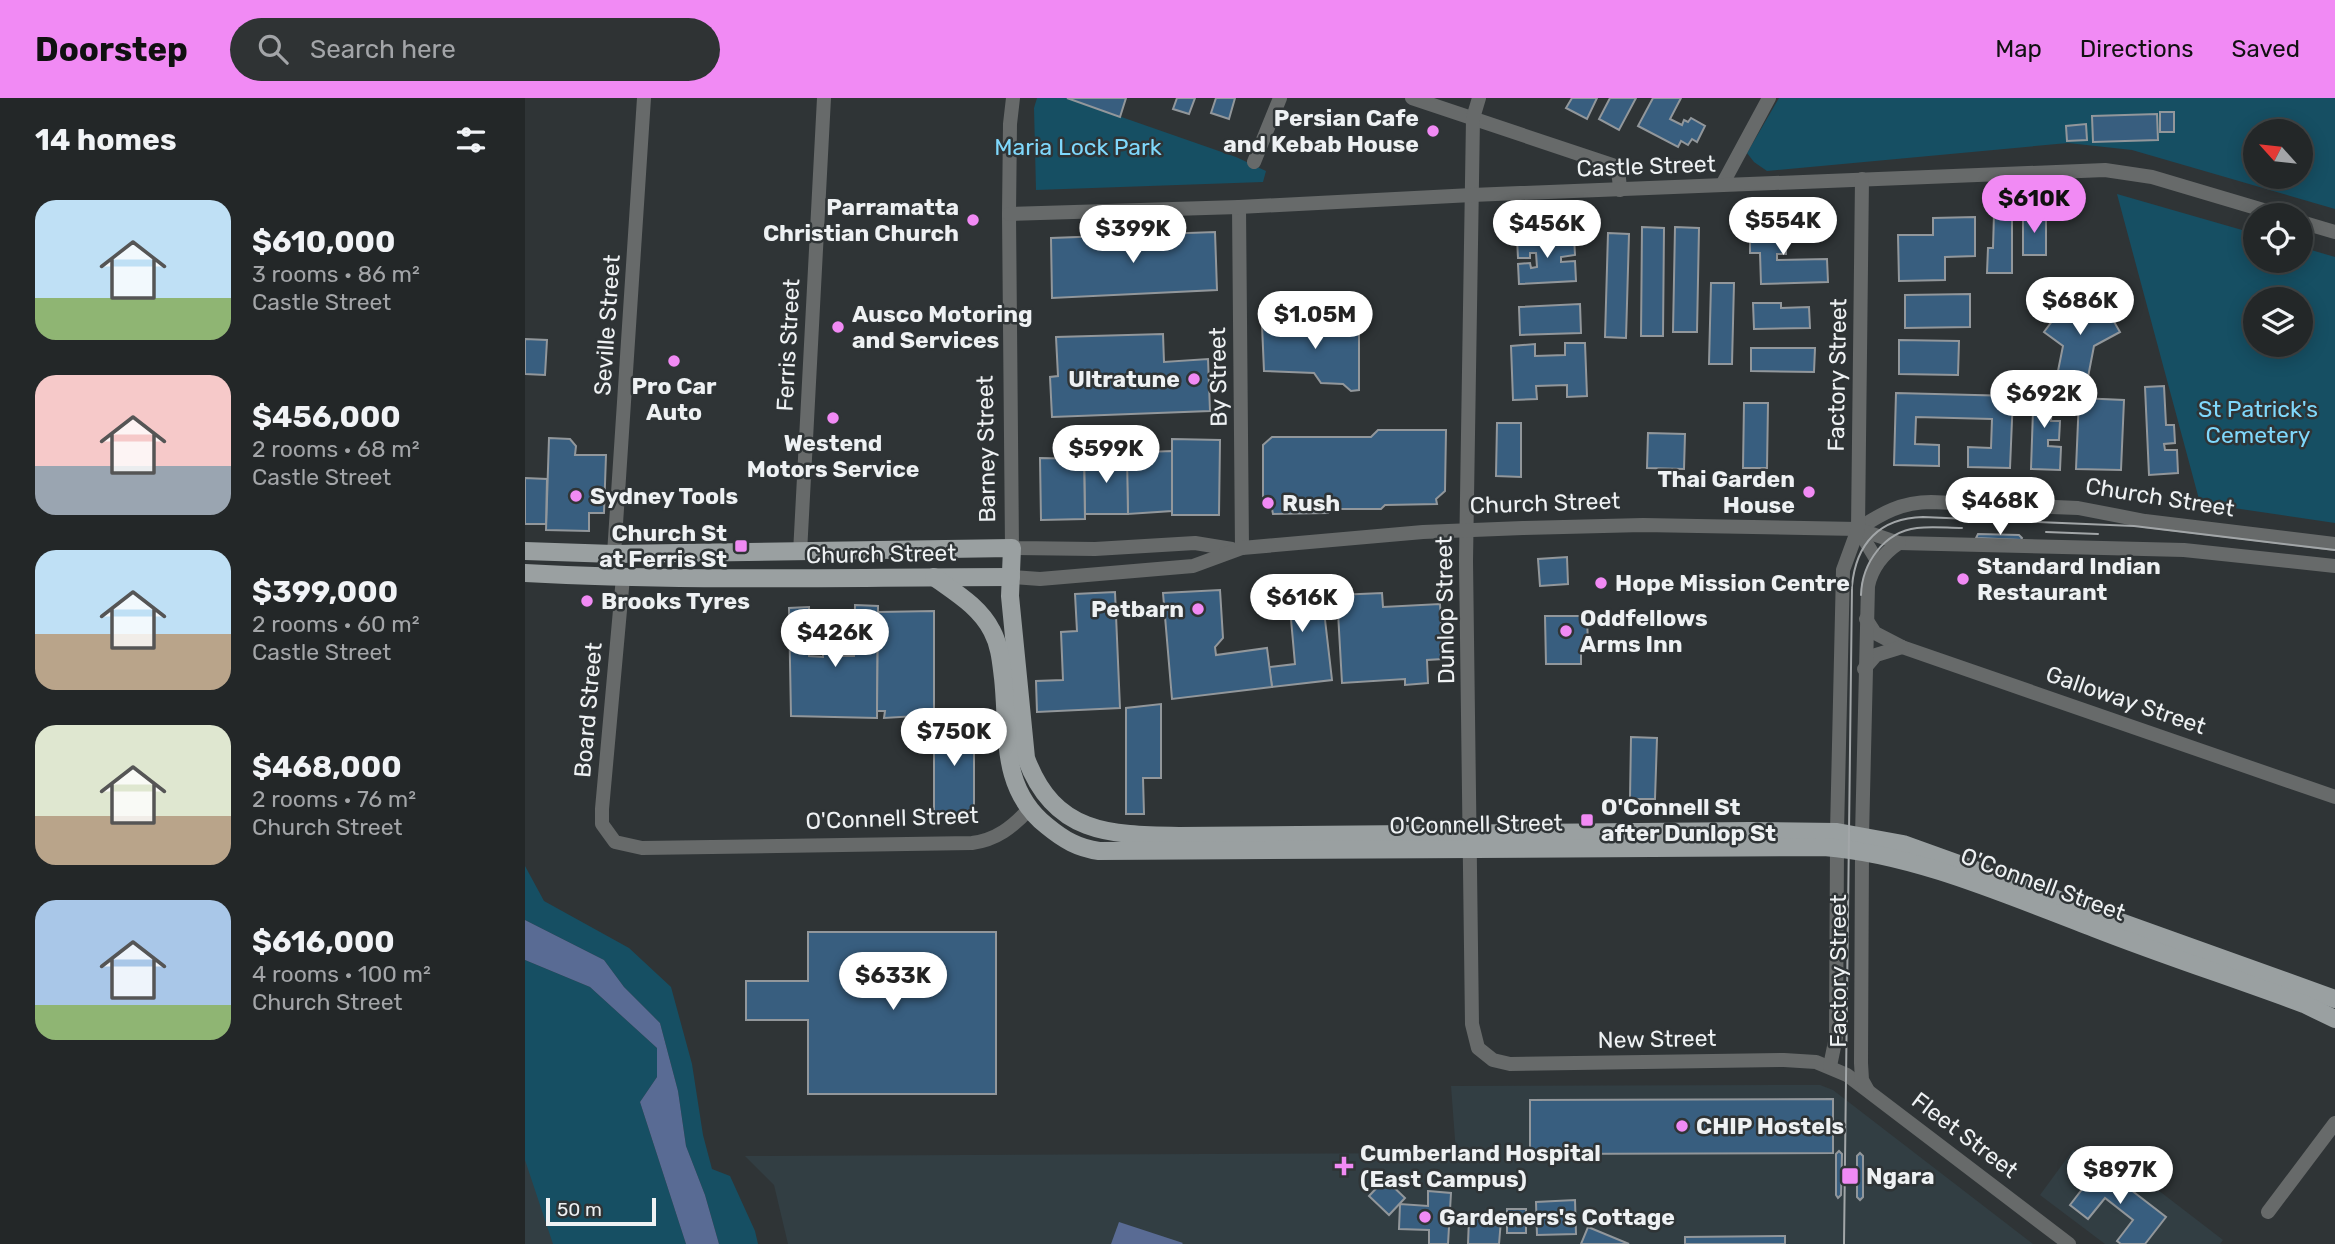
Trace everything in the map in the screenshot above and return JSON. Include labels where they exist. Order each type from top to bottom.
[{"type":"main road","name":"Church Street","points":[[525,551],[614,554],[800,553],[1012,548]]},
{"type":"main road","name":"Barney Street","points":[[1012,548],[1010,596],[1023,741],[1033,777],[1044,794]]},
{"type":"main road","name":"Church Street","points":[[525,573],[808,579],[1011,577]]},
{"type":"main road","points":[[935,577],[976,607],[993,633],[1001,659],[1007,754],[1013,779],[1029,809]]},
{"type":"main road","name":"O'Connell Street","points":[[1044,794],[1051,803],[1075,821],[1098,831],[1131,836],[1471,841]]},
{"type":"main road","name":"O'Connell Street","points":[[1029,809],[1071,844],[1099,851],[1750,831],[1862,844],[1903,844],[2335,999]]},
{"type":"main road","name":"O'Connell Street","points":[[1862,844],[2272,992],[2335,1019]]},
{"type":"street","name":"Seville Street","points":[[614,554],[644,98]]},
{"type":"street","name":"Ferris Street","points":[[800,553],[824,98]]},
{"type":"street","name":"Barney Street","points":[[1012,548],[1009,214],[1010,124],[1013,98]]},
{"type":"street","points":[[1254,162],[1280,98]]},
{"type":"street","points":[[1412,98],[1612,165],[1617,169],[1620,190]]},
{"type":"street","name":"Dunlop Street","points":[[1479,98],[1473,118],[1466,531],[1472,1024],[1478,1048],[1485,1056]]},
{"type":"street","points":[[1722,185],[1769,98]]},
{"type":"street","name":"Castle Street","points":[[1009,214],[1239,207],[2105,170],[2152,177],[2243,204]]},
{"type":"street","name":"Factory Street","points":[[1830,1066],[1836,1037],[1843,570],[1858,529],[1862,179]]},
{"type":"street","name":"By Street","points":[[1238,548],[1239,207]]},
{"type":"street","points":[[2313,226],[2335,232]]},
{"type":"street","name":"Church Street","points":[[1858,529],[1889,509],[1931,502],[2078,508],[2145,521],[2335,544]]},
{"type":"street","name":"Church Street","points":[[1012,548],[1095,549],[1195,543],[1238,548],[1466,531],[1632,525],[1858,529],[1899,543],[2184,550],[2335,566]]},
{"type":"street","points":[[1858,529],[1877,565]]},
{"type":"street","points":[[1877,565],[1890,549],[1899,543]]},
{"type":"street","name":"Church Street","points":[[1011,577],[1040,579],[1193,566],[1238,548]]},
{"type":"street","name":"Factory Street","points":[[1868,1090],[1861,1074],[1864,668],[1869,581],[1877,565]]},
{"type":"street","name":"Board Street","points":[[615,842],[602,824],[602,809],[623,577]]},
{"type":"street","name":"Galloway Street","points":[[1866,619],[1875,633],[1902,648],[2335,797]]},
{"type":"street","points":[[1864,668],[1876,655],[1902,648]]},
{"type":"street","name":"O'Connell Street","points":[[615,842],[642,848],[972,843],[988,841],[999,835],[1029,809]]},
{"type":"street","name":"New Street","points":[[1485,1056],[1510,1064],[1784,1060],[1816,1062],[1830,1066]]},
{"type":"street","name":"Fleet Street","points":[[1830,1066],[1868,1090],[2069,1244]]},
{"type":"street","points":[[2268,1212],[2335,1124]]},
{"type":"shaded area","points":[[525,920],[604,960],[624,987],[660,1023],[678,1091],[686,1146],[705,1195],[719,1244],[686,1244],[640,1102],[657,1077],[657,1048],[590,987],[525,960]]},
{"type":"shaded area","name":"Cumberland Hospital (East Campus)","points":[[1820,1085],[1833,1090],[2033,1244],[788,1244],[774,1185],[745,1156],[1456,1153],[1451,1086]]},
{"type":"shaded area","points":[[2073,1150],[2154,1187],[2223,1240],[2220,1244],[2105,1244],[2040,1195]]},
{"type":"shaded area","points":[[525,1156],[556,1244],[525,1244]]},
{"type":"shaded area","points":[[1119,1222],[1183,1243],[1111,1244]]},
{"type":"green space","name":"Maria Lock Park","points":[[1037,98],[1067,98],[1236,157],[1266,171],[1263,182],[1036,190],[1034,108]]},
{"type":"green space","points":[[1779,98],[2335,98],[2335,209],[2266,189],[2313,189],[2313,119],[2243,119],[2243,182],[2132,150],[2068,143],[1767,171],[1747,153]]},
{"type":"green space","name":"St Patrick's Cemetery","points":[[2117,194],[2243,230],[2243,273],[2313,273],[2313,251],[2335,257],[2335,523],[2200,503]]},
{"type":"green space","points":[[525,866],[544,901],[629,948],[671,987],[692,1064],[703,1135],[712,1169],[730,1176],[755,1231],[758,1244],[719,1244],[705,1195],[686,1146],[678,1091],[660,1023],[624,987],[604,960],[525,920]]},
{"type":"green space","points":[[525,960],[590,987],[657,1048],[657,1077],[640,1102],[686,1244],[553,1244],[525,1160]]},
{"type":"building","points":[[1067,98],[1126,98],[1120,117]]},
{"type":"building","points":[[1177,98],[1195,98],[1189,114],[1173,109]]},
{"type":"building","points":[[1216,98],[1235,98],[1229,119],[1211,113]]},
{"type":"building","points":[[1572,98],[1597,98],[1587,119],[1566,108]]},
{"type":"building","points":[[1610,98],[1636,98],[1619,130],[1599,119]]},
{"type":"building","points":[[1653,98],[1681,98],[1670,119],[1682,125],[1684,120],[1688,122],[1691,118],[1705,126],[1697,142],[1692,139],[1688,145],[1681,141],[1678,147],[1638,126]]},
{"type":"building","points":[[2160,112],[2174,112],[2174,132],[2160,132]]},
{"type":"building","points":[[2157,114],[2158,140],[2093,142],[2092,116]]},
{"type":"building","points":[[2086,124],[2087,140],[2067,141],[2066,126]]},
{"type":"building","points":[[1994,214],[2012,214],[2012,273],[1987,273],[1988,248],[1993,248]]},
{"type":"building","points":[[2023,214],[2046,214],[2046,255],[2023,255]]},
{"type":"building","points":[[1975,217],[1975,256],[1945,257],[1945,280],[1899,281],[1898,235],[1933,235],[1933,218]]},
{"type":"building","points":[[1786,222],[1786,254],[1777,254],[1777,260],[1827,259],[1828,282],[1761,284],[1760,253],[1750,253],[1750,223]]},
{"type":"building","points":[[1642,227],[1664,228],[1663,336],[1641,336]]},
{"type":"building","points":[[1675,227],[1699,228],[1697,332],[1673,332]]},
{"type":"building","points":[[1215,232],[1217,290],[1052,298],[1051,238]]},
{"type":"building","points":[[1608,233],[1629,234],[1626,338],[1605,337]]},
{"type":"building","points":[[1574,236],[1575,255],[1561,257],[1561,262],[1575,261],[1576,281],[1519,284],[1518,264],[1530,263],[1531,268],[1537,267],[1536,253],[1530,253],[1530,258],[1518,258],[1517,238]]},
{"type":"building","points":[[1711,283],[1734,283],[1732,364],[1709,364]]},
{"type":"building","points":[[1970,294],[1970,327],[1905,328],[1905,295]]},
{"type":"building","points":[[1753,303],[1781,303],[1781,308],[1809,307],[1810,328],[1754,329]]},
{"type":"building","points":[[1580,304],[1581,333],[1520,335],[1519,307]]},
{"type":"building","points":[[2065,304],[2084,318],[2105,306],[2120,332],[2094,346],[2088,377],[2058,371],[2063,346],[2044,332]]},
{"type":"building","points":[[1359,323],[1359,390],[1351,391],[1343,384],[1321,383],[1314,373],[1264,371],[1262,325]]},
{"type":"building","points":[[1163,334],[1164,362],[1208,359],[1210,411],[1052,417],[1050,377],[1058,376],[1056,337]]},
{"type":"building","points":[[525,339],[547,340],[545,375],[525,374]]},
{"type":"building","points":[[1899,340],[1959,341],[1958,375],[1899,374]]},
{"type":"building","points":[[1565,343],[1585,343],[1587,396],[1567,397],[1567,385],[1536,386],[1537,399],[1513,400],[1511,346],[1535,344],[1535,356],[1565,355]]},
{"type":"building","points":[[1751,348],[1815,348],[1814,372],[1751,371]]},
{"type":"building","points":[[2034,381],[2053,382],[2051,421],[2060,421],[2059,440],[2048,440],[2048,446],[2061,447],[2060,470],[2031,469]]},
{"type":"building","points":[[2164,386],[2166,425],[2174,425],[2175,443],[2164,444],[2165,450],[2177,450],[2178,473],[2149,475],[2145,387]]},
{"type":"building","points":[[1896,393],[2013,396],[2010,468],[1968,467],[1968,447],[1991,448],[1992,419],[1916,417],[1915,444],[1939,445],[1939,466],[1894,465]]},
{"type":"building","points":[[2079,398],[2124,400],[2121,470],[2076,469]]},
{"type":"building","points":[[1744,403],[1768,403],[1767,468],[1743,468]]},
{"type":"building","points":[[1497,423],[1521,423],[1521,477],[1496,476]]},
{"type":"building","points":[[1378,430],[1446,430],[1445,491],[1436,499],[1437,504],[1385,505],[1381,509],[1332,509],[1328,513],[1273,514],[1263,500],[1263,445],[1272,437],[1371,437]]},
{"type":"building","points":[[1648,433],[1685,434],[1684,469],[1647,468]]},
{"type":"building","name":"Sydney Tools","points":[[549,438],[570,439],[576,446],[575,455],[606,455],[604,513],[589,513],[589,531],[546,530]]},
{"type":"building","points":[[1172,439],[1220,440],[1219,515],[1172,515]]},
{"type":"building","points":[[1146,445],[1147,452],[1172,451],[1172,511],[1128,514],[1126,446]]},
{"type":"building","points":[[1127,455],[1128,514],[1085,514],[1084,456]]},
{"type":"building","points":[[1040,458],[1084,459],[1085,519],[1041,520]]},
{"type":"building","points":[[525,478],[547,479],[546,524],[525,524]]},
{"type":"building","points":[[1977,511],[2023,514],[2020,517],[1979,515]]},
{"type":"building","points":[[1978,534],[2019,535],[2022,538],[1976,538]]},
{"type":"building","points":[[1567,557],[1568,584],[1540,586],[1538,559]]},
{"type":"building","points":[[1321,585],[1332,680],[1272,687],[1269,667],[1295,664],[1290,608],[1263,611],[1261,588]]},
{"type":"building","points":[[1220,590],[1223,638],[1215,647],[1216,655],[1267,648],[1272,687],[1172,699],[1163,593]]},
{"type":"building","points":[[1115,592],[1120,708],[1037,712],[1036,681],[1063,680],[1061,632],[1077,631],[1075,594]]},
{"type":"building","points":[[1382,593],[1383,607],[1440,604],[1443,659],[1427,660],[1428,683],[1405,685],[1405,679],[1342,683],[1337,595]]},
{"type":"building","points":[[855,605],[878,606],[877,718],[791,716],[789,608],[809,607],[809,656],[823,657],[823,628],[840,628],[840,656],[854,656]]},
{"type":"building","points":[[934,611],[934,715],[884,718],[885,711],[877,711],[878,612]]},
{"type":"building","name":"Oddfellows Arms Inn","points":[[1545,616],[1587,616],[1588,645],[1581,645],[1581,664],[1546,664]]},
{"type":"building","points":[[1161,704],[1161,778],[1143,778],[1144,814],[1126,814],[1126,708]]},
{"type":"building","points":[[934,720],[974,720],[974,815],[934,815]]},
{"type":"building","points":[[1631,737],[1657,738],[1655,799],[1630,799]]},
{"type":"building","points":[[808,932],[996,932],[996,1094],[808,1094],[808,1020],[746,1020],[746,981],[808,981]]},
{"type":"building","name":"CHIP Hostels","points":[[1833,1099],[1833,1153],[1530,1154],[1530,1100]]},
{"type":"building","points":[[1839,1151],[1842,1154],[1841,1195],[1838,1198],[1836,1154]]},
{"type":"building","points":[[1860,1153],[1863,1156],[1863,1197],[1860,1200],[1857,1197],[1857,1156]]},
{"type":"building","points":[[2100,1166],[2166,1217],[2145,1244],[2121,1244],[2117,1241],[2133,1220],[2105,1198],[2088,1219],[2070,1205]]},
{"type":"building","points":[[1385,1179],[1405,1198],[1389,1215],[1369,1196]]},
{"type":"building","name":"Gardeners's Cottage","points":[[1428,1191],[1451,1193],[1448,1244],[1429,1244],[1429,1230],[1399,1229],[1400,1204],[1428,1206]]},
{"type":"building","points":[[1575,1200],[1576,1234],[1537,1235],[1536,1202]]},
{"type":"building","points":[[1507,1209],[1526,1209],[1526,1233],[1507,1233]]},
{"type":"building","points":[[1469,1218],[1501,1220],[1499,1244],[1468,1244]]},
{"type":"building","points":[[1588,1227],[1629,1244],[1581,1244]]},
{"type":"building","points":[[1785,1236],[1785,1244],[1685,1244],[1685,1237]]},
{"type":"tram line","points":[[1844,1244],[1852,586],[1854,571],[1865,546],[1873,536],[1894,522],[1923,517],[2134,526],[2335,550]]},
{"type":"tram line","points":[[1861,595],[1862,583],[1870,561],[1894,536],[1917,528],[1962,528]]},
{"type":"tram line","points":[[2046,532],[2098,534]]},
{"type":"place","name":"Persian Cafe and Kebab House","points":[[1433,131]]},
{"type":"place","name":"Parramatta Christian Church","points":[[973,220]]},
{"type":"place","name":"Ausco Motoring and Services","points":[[838,327]]},
{"type":"place","name":"Pro Car Auto","points":[[674,361]]},
{"type":"place","name":"Ultratune","points":[[1194,379]]},
{"type":"place","name":"Westend Motors Service","points":[[833,418]]},
{"type":"place","name":"Thai Garden House","points":[[1809,492]]},
{"type":"place","name":"Sydney Tools","points":[[576,496]]},
{"type":"place","name":"Rush","points":[[1268,503]]},
{"type":"place","name":"Church St at Ferris St","points":[[741,546]]},
{"type":"place","name":"Standard Indian Restaurant","points":[[1963,579]]},
{"type":"place","name":"Hope Mission Centre","points":[[1601,583]]},
{"type":"place","name":"Brooks Tyres","points":[[587,601]]},
{"type":"place","name":"Petbarn","points":[[1198,609]]},
{"type":"place","name":"Oddfellows Arms Inn","points":[[1566,631]]},
{"type":"place","name":"O'Connell St after Dunlop St","points":[[1587,820]]},
{"type":"place","name":"CHIP Hostels","points":[[1682,1126]]},
{"type":"place","name":"Cumberland Hospital (East Campus)","points":[[1344,1166]]},
{"type":"place","name":"Ngara","points":[[1850,1176]]},
{"type":"place","name":"Gardeners's Cottage","points":[[1425,1217]]}]
